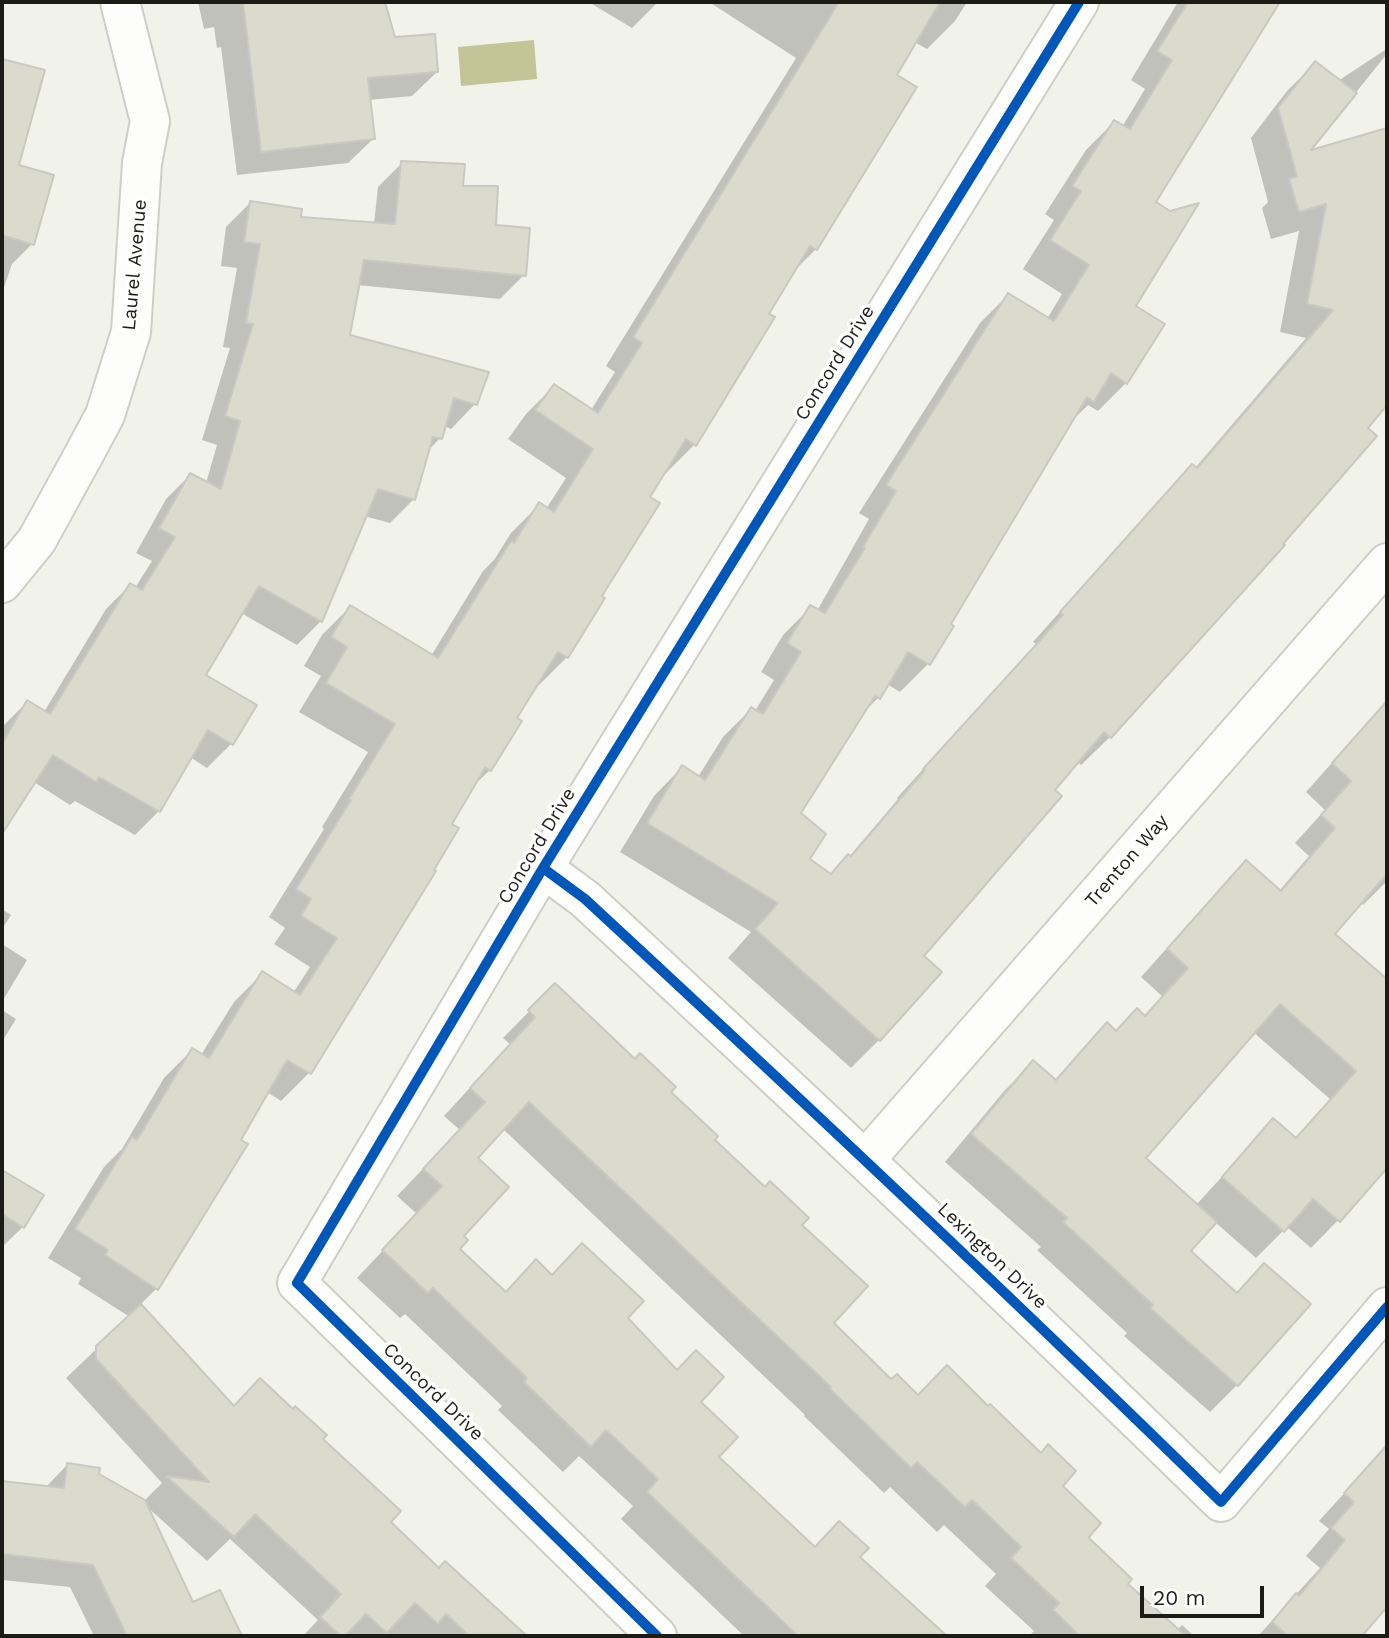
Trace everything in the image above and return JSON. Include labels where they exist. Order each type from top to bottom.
[{"type":"street","name":"Laurel Avenue","points":[[2,583],[37,540],[88,447],[111,398],[131,332],[142,163],[150,121],[120,2]]},
{"type":"street","name":"Concord Drive","points":[[657,1636],[297,1283],[543,868],[1079,2]]},
{"type":"street","name":"Trenton Way","points":[[866,1159],[1387,563]]},
{"type":"street","name":"Lexington Drive","points":[[543,868],[585,899],[866,1159],[1221,1502],[1387,1307]]},
{"type":"shaded area","points":[[534,40],[537,79],[461,86],[458,47]]},
{"type":"building","points":[[243,2],[385,2],[395,37],[435,34],[438,72],[368,78],[375,139],[261,152]]},
{"type":"building","points":[[839,2],[940,2],[897,75],[917,87],[817,250],[810,246],[769,314],[775,317],[696,446],[686,439],[650,497],[660,503],[602,596],[605,598],[568,658],[558,652],[517,718],[522,721],[491,771],[485,768],[452,824],[459,828],[434,870],[436,871],[311,1074],[287,1060],[241,1140],[248,1144],[158,1290],[105,1255],[108,1250],[75,1229],[132,1137],[137,1140],[192,1048],[209,1058],[262,971],[300,995],[337,938],[301,916],[311,899],[296,889],[395,724],[326,683],[347,647],[331,637],[350,605],[438,658],[511,541],[514,543],[539,502],[554,512],[593,449],[535,410],[554,384],[598,413],[642,343],[633,337]]},
{"type":"building","points":[[1188,2],[1280,2],[1156,202],[1170,211],[1199,203],[1136,306],[1165,324],[1127,384],[1111,373],[1094,402],[1087,397],[951,624],[954,626],[930,665],[908,652],[880,699],[875,696],[801,813],[826,834],[810,859],[831,874],[848,854],[851,856],[925,770],[923,769],[1063,615],[1060,612],[1192,464],[1197,468],[1333,310],[1307,304],[1326,204],[1299,212],[1289,179],[1297,176],[1278,108],[1315,61],[1357,93],[1311,150],[1387,128],[1387,405],[1368,428],[1377,436],[1283,544],[1285,545],[1111,738],[1104,732],[1055,790],[1062,796],[924,956],[942,972],[880,1041],[755,929],[778,903],[647,823],[682,765],[705,780],[751,707],[763,714],[801,652],[787,643],[810,605],[825,613],[896,491],[886,485],[1008,293],[1054,321],[1089,265],[1050,240],[1081,191],[1072,186],[1114,120],[1130,129],[1172,60],[1157,51]]},
{"type":"building","points":[[2,59],[45,70],[19,165],[54,175],[34,245],[2,235]]},
{"type":"building","points":[[401,161],[465,164],[463,186],[498,186],[496,225],[530,228],[526,276],[364,260],[350,335],[489,372],[477,405],[454,398],[442,439],[433,437],[415,500],[378,489],[322,622],[259,586],[206,675],[257,705],[233,745],[208,730],[160,812],[99,777],[96,782],[53,755],[2,834],[2,744],[27,700],[50,714],[130,583],[142,590],[175,537],[159,528],[190,473],[221,489],[240,421],[225,416],[253,324],[246,323],[260,244],[244,242],[250,201],[302,209],[301,217],[395,224]]},
{"type":"building","points":[[1387,701],[1387,874],[1335,934],[1387,979],[1387,1168],[1340,1222],[1313,1199],[1284,1232],[1222,1177],[1273,1118],[1296,1138],[1356,1071],[1280,1004],[1146,1158],[1217,1222],[1191,1251],[1237,1293],[1264,1263],[1311,1304],[1238,1386],[1150,1308],[1153,1305],[1063,1222],[1067,1218],[971,1134],[1033,1060],[1056,1080],[1107,1022],[1116,1031],[1137,1008],[1145,1016],[1188,968],[1167,949],[1246,860],[1281,891],[1335,828],[1321,815],[1351,781],[1332,763]]},
{"type":"building","points":[[555,983],[635,1059],[640,1053],[676,1087],[671,1092],[718,1136],[715,1140],[765,1187],[770,1181],[809,1218],[802,1225],[868,1286],[834,1323],[891,1379],[897,1374],[918,1395],[947,1365],[1041,1453],[1048,1444],[1076,1471],[1063,1486],[1101,1523],[1090,1539],[1132,1579],[1128,1584],[1186,1636],[1080,1636],[1053,1610],[1059,1603],[1011,1558],[1021,1547],[972,1500],[965,1507],[917,1462],[911,1468],[829,1388],[831,1387],[529,1102],[478,1158],[509,1187],[464,1236],[468,1240],[460,1249],[506,1292],[536,1259],[552,1275],[582,1243],[644,1301],[628,1318],[677,1370],[696,1350],[724,1377],[701,1402],[738,1437],[719,1457],[815,1547],[839,1521],[869,1548],[860,1557],[947,1636],[798,1636],[647,1492],[658,1479],[606,1430],[591,1447],[524,1382],[527,1378],[433,1288],[428,1293],[382,1250],[442,1186],[423,1169],[485,1102],[470,1088],[535,1017],[528,1010]]},
{"type":"building","points":[[2,1170],[44,1195],[24,1228],[2,1214]]},
{"type":"building","points":[[141,1304],[234,1406],[260,1378],[293,1409],[295,1406],[327,1435],[323,1439],[401,1511],[391,1522],[439,1568],[445,1561],[527,1636],[469,1636],[446,1614],[438,1624],[415,1603],[387,1633],[366,1614],[345,1636],[341,1636],[320,1617],[341,1594],[255,1514],[234,1537],[166,1476],[209,1482],[96,1359],[96,1346]]},
{"type":"building","points":[[1387,1445],[1387,1607],[1362,1636],[1288,1636],[1272,1622],[1296,1593],[1299,1596],[1345,1540],[1331,1528],[1354,1502],[1344,1493]]},
{"type":"building","points":[[67,1463],[100,1468],[99,1474],[145,1500],[193,1602],[220,1590],[242,1636],[121,1636],[126,1634],[93,1565],[2,1554],[2,1481],[64,1488]]},
{"type":"cycle path","points":[[657,1636],[297,1283],[543,868],[1079,2]]},
{"type":"cycle path","points":[[543,868],[585,899],[745,1048],[984,1273],[1221,1502],[1387,1307]]}]
